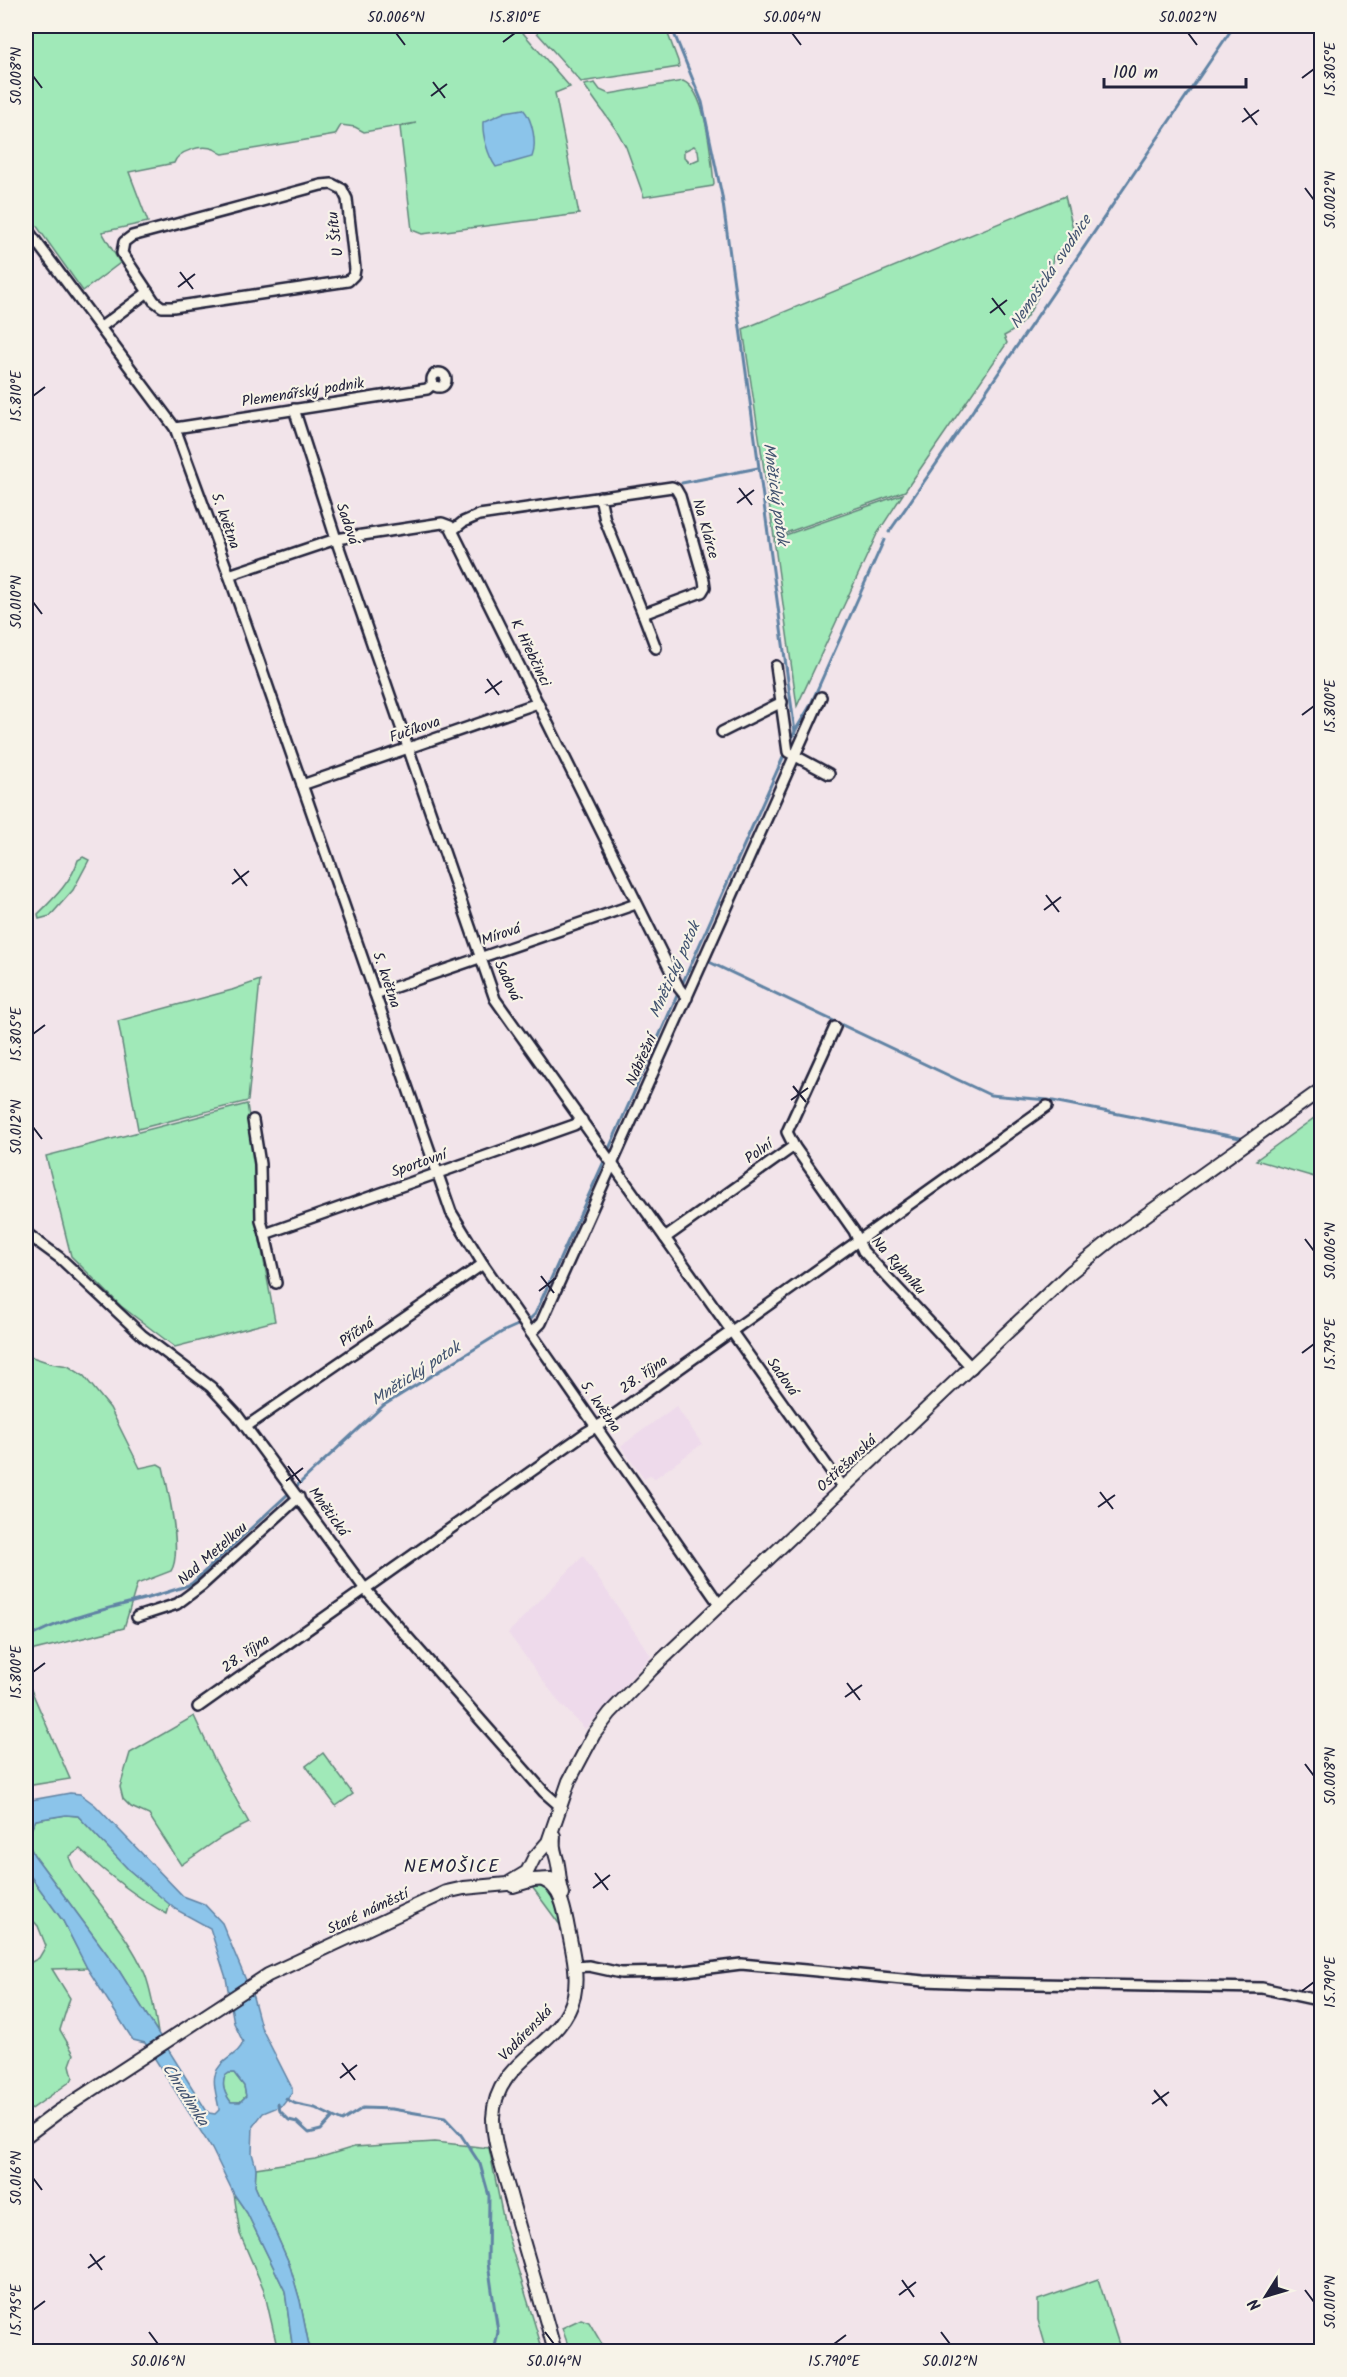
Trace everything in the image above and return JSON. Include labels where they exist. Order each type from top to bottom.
[{"type":"street","name":"U Štítu","points":[[321,185],[338,186],[345,194],[355,268],[354,275],[348,281],[173,308],[158,305],[148,292],[122,253],[122,247],[128,238],[321,185]]},
{"type":"street","name":"5. května","points":[[26,228],[175,428],[229,575],[454,1219],[719,1604]]},
{"type":"street","points":[[101,327],[148,292]]},
{"type":"street","name":"Plemenářský podnik","points":[[175,428],[427,389],[433,384],[433,378],[440,374],[449,384]]},
{"type":"street","name":"Sadová","points":[[294,409],[336,539],[495,999],[843,1488]]},
{"type":"street","name":"Na Klárce","points":[[453,530],[463,522],[479,515],[668,487],[676,489],[680,496],[705,587],[697,596],[643,614]]},
{"type":"street","points":[[600,496],[603,514],[656,648]]},
{"type":"street","points":[[229,575],[336,539],[442,523],[448,524],[453,530]]},
{"type":"street","name":"K Hřebčinci","points":[[453,530],[636,904],[683,994]]},
{"type":"street","points":[[776,666],[788,752],[829,774]]},
{"type":"street","name":"Nábřežní","points":[[530,1332],[541,1323],[608,1158],[683,994],[704,960],[821,698]]},
{"type":"street","points":[[722,732],[782,702]]},
{"type":"street","name":"Fučíkova","points":[[302,785],[538,703]]},
{"type":"street","name":"Mírová","points":[[375,994],[636,904]]},
{"type":"street","name":"Polní","points":[[665,1238],[794,1146],[787,1132],[835,1027]]},
{"type":"street","name":"Ostřešanská","points":[[559,1810],[577,1765],[602,1722],[651,1670],[719,1604],[1085,1261],[1322,1089]]},
{"type":"street","name":"28. října","points":[[198,1707],[732,1332],[1047,1107]]},
{"type":"street","points":[[253,1120],[260,1164],[261,1221],[276,1283]]},
{"type":"street","name":"Sportovní","points":[[265,1234],[582,1120]]},
{"type":"street","name":"Na Rybníku","points":[[794,1146],[854,1231],[863,1251],[972,1368]]},
{"type":"street","name":"Mnětická","points":[[26,1233],[60,1258],[142,1335],[211,1387],[248,1426],[365,1589],[559,1810]]},
{"type":"street","name":"Příčná","points":[[248,1426],[483,1264]]},
{"type":"street","name":"Nad Metelkou","points":[[137,1617],[177,1604],[201,1586],[299,1497]]},
{"type":"street","points":[[558,1864],[553,1848],[559,1810]]},
{"type":"street","name":"Staré náměstí","points":[[26,2136],[58,2112],[261,1980],[446,1892],[507,1884],[520,1877],[546,1846],[559,1810]]},
{"type":"street","points":[[543,1881],[532,1874],[534,1860],[547,1853],[558,1864]]},
{"type":"street","name":"Staré náměstí","points":[[492,1886],[514,1886],[533,1880],[543,1881],[554,1877],[558,1864]]},
{"type":"street","name":"Vodárenská","points":[[555,2352],[494,2129],[495,2101],[502,2083],[564,2017],[574,1995],[574,1967],[563,1894],[558,1877],[558,1864]]},
{"type":"street","name":"Vodárenská","points":[[543,1881],[556,1891],[565,1913]]},
{"type":"street","points":[[574,1967],[589,1966],[621,1973],[678,1972],[741,1964],[764,1965],[968,1983],[1262,1988],[1322,2001]]},
{"type":"shaded area","points":[[676,1406],[702,1444],[654,1479],[651,1475],[644,1479],[621,1446]]},
{"type":"shaded area","points":[[583,1556],[651,1656],[585,1729],[559,1702],[508,1633]]},
{"type":"green space","points":[[26,26],[517,26],[570,87],[555,93],[579,214],[422,234],[412,230],[400,127],[416,123],[364,132],[355,127],[341,125],[335,135],[223,154],[214,149],[197,148],[180,155],[174,163],[129,172],[148,222],[102,232],[120,263],[83,291],[26,211]]},
{"type":"green space","points":[[531,26],[665,26],[679,67],[581,82]]},
{"type":"green space","points":[[683,81],[691,87],[703,111],[713,186],[644,197],[626,147],[584,85],[595,83],[600,90],[609,94]],"holes":[[[694,146],[698,150],[699,159],[690,163],[684,157],[684,151]]]},
{"type":"green space","points":[[1065,196],[1075,237],[1053,256],[1051,277],[1043,280],[1037,297],[1024,320],[1004,336],[1007,343],[905,491],[774,537],[743,329]]},
{"type":"green space","points":[[903,494],[877,534],[797,706],[774,539]]},
{"type":"green space","points":[[83,857],[89,860],[73,890],[50,916],[39,919],[38,914],[61,889],[78,860]]},
{"type":"green space","points":[[260,980],[248,1101],[138,1129],[118,1021],[232,990]]},
{"type":"green space","points":[[247,1104],[255,1155],[258,1229],[275,1321],[175,1347],[121,1306],[71,1256],[46,1156]]},
{"type":"green space","points":[[1321,1113],[1321,1179],[1256,1160]]},
{"type":"green space","points":[[26,1355],[68,1366],[84,1376],[110,1408],[140,1468],[158,1464],[163,1467],[176,1550],[171,1571],[137,1584],[124,1628],[26,1652]]},
{"type":"green space","points":[[26,1657],[29,1658],[29,1685],[70,1779],[26,1786]]},
{"type":"green space","points":[[194,1716],[214,1759],[249,1823],[223,1836],[181,1865],[149,1815],[131,1807],[123,1799],[120,1787],[130,1753]]},
{"type":"green space","points":[[323,1753],[353,1794],[336,1806],[306,1766]]},
{"type":"green space","points":[[66,1815],[78,1816],[129,1870],[170,1904],[167,1914],[143,1900],[80,1849],[69,1857],[74,1869],[139,1961],[150,1988],[158,2033],[118,1969],[34,1855],[26,1839],[36,1820]]},
{"type":"green space","points":[[26,1870],[63,1921],[87,1968],[52,1969],[70,1998],[60,2030],[74,2054],[70,2065],[73,2077],[71,2081],[26,2113],[26,1965],[39,1958],[46,1946],[38,1926],[26,1913]]},
{"type":"green space","points":[[530,1884],[547,1888],[552,1893],[558,1905],[563,1929]]},
{"type":"green space","points":[[229,2073],[234,2073],[244,2086],[246,2096],[240,2102],[231,2102],[225,2093],[224,2079]]},
{"type":"green space","points":[[435,2142],[489,2148],[505,2227],[543,2351],[310,2351],[300,2301],[289,2263],[255,2186],[256,2168],[315,2159],[354,2147]]},
{"type":"green space","points":[[234,2194],[247,2213],[285,2291],[293,2351],[278,2351],[264,2290],[240,2234]]},
{"type":"green space","points":[[1098,2279],[1121,2351],[1047,2351],[1038,2320],[1038,2300]]},
{"type":"green space","points":[[581,2319],[589,2322],[606,2351],[570,2351],[562,2328]]},
{"type":"water","points":[[523,109],[533,132],[532,157],[496,167],[486,145],[483,122],[505,112]]},
{"type":"water","name":"Chrudimka","points":[[70,1793],[80,1794],[95,1805],[183,1896],[204,1904],[222,1923],[253,1997],[261,2027],[292,2088],[292,2093],[283,2105],[263,2113],[253,2126],[252,2153],[256,2168],[255,2186],[289,2263],[300,2301],[310,2351],[293,2351],[285,2291],[247,2213],[234,2194],[212,2149],[145,2043],[133,2040],[87,1968],[63,1921],[26,1870],[26,1839],[34,1855],[118,1969],[206,2110],[215,2114],[219,2110],[215,2075],[220,2065],[241,2047],[243,2042],[234,2023],[226,1978],[210,1928],[175,1909],[129,1870],[78,1816],[66,1815],[36,1820],[26,1838],[26,1801]],"holes":[[[234,2073],[244,2086],[246,2096],[240,2102],[231,2102],[225,2093],[225,2076]]]},
{"type":"waterway","name":"Mnětický potok","points":[[671,26],[702,102],[722,196],[795,732],[789,744]]},
{"type":"waterway","name":"Nemošická svodnice","points":[[889,532],[1234,26]]},
{"type":"waterway","points":[[682,483],[758,468]]},
{"type":"waterway","name":"Nemošická svodnice","points":[[795,731],[810,706],[884,540]]},
{"type":"waterway","name":"Mnětický potok","points":[[607,1153],[785,753]]},
{"type":"waterway","points":[[705,960],[990,1095],[1048,1100],[1245,1139]]},
{"type":"waterway","name":"Mnětický potok","points":[[26,1639],[64,1622],[191,1584],[384,1405],[502,1332],[529,1320],[535,1314],[605,1159]]},
{"type":"waterway","points":[[286,2099],[296,2104],[315,2108],[342,2121],[363,2108],[392,2109],[445,2118],[461,2135],[480,2164],[489,2196],[488,2263],[498,2332],[494,2352]]},
{"type":"waterway","points":[[278,2104],[280,2111],[289,2120],[297,2122],[309,2133],[321,2130],[332,2118]]},
{"type":"district","name":"NEMOŠICE","points":[[452,1867]]}]
